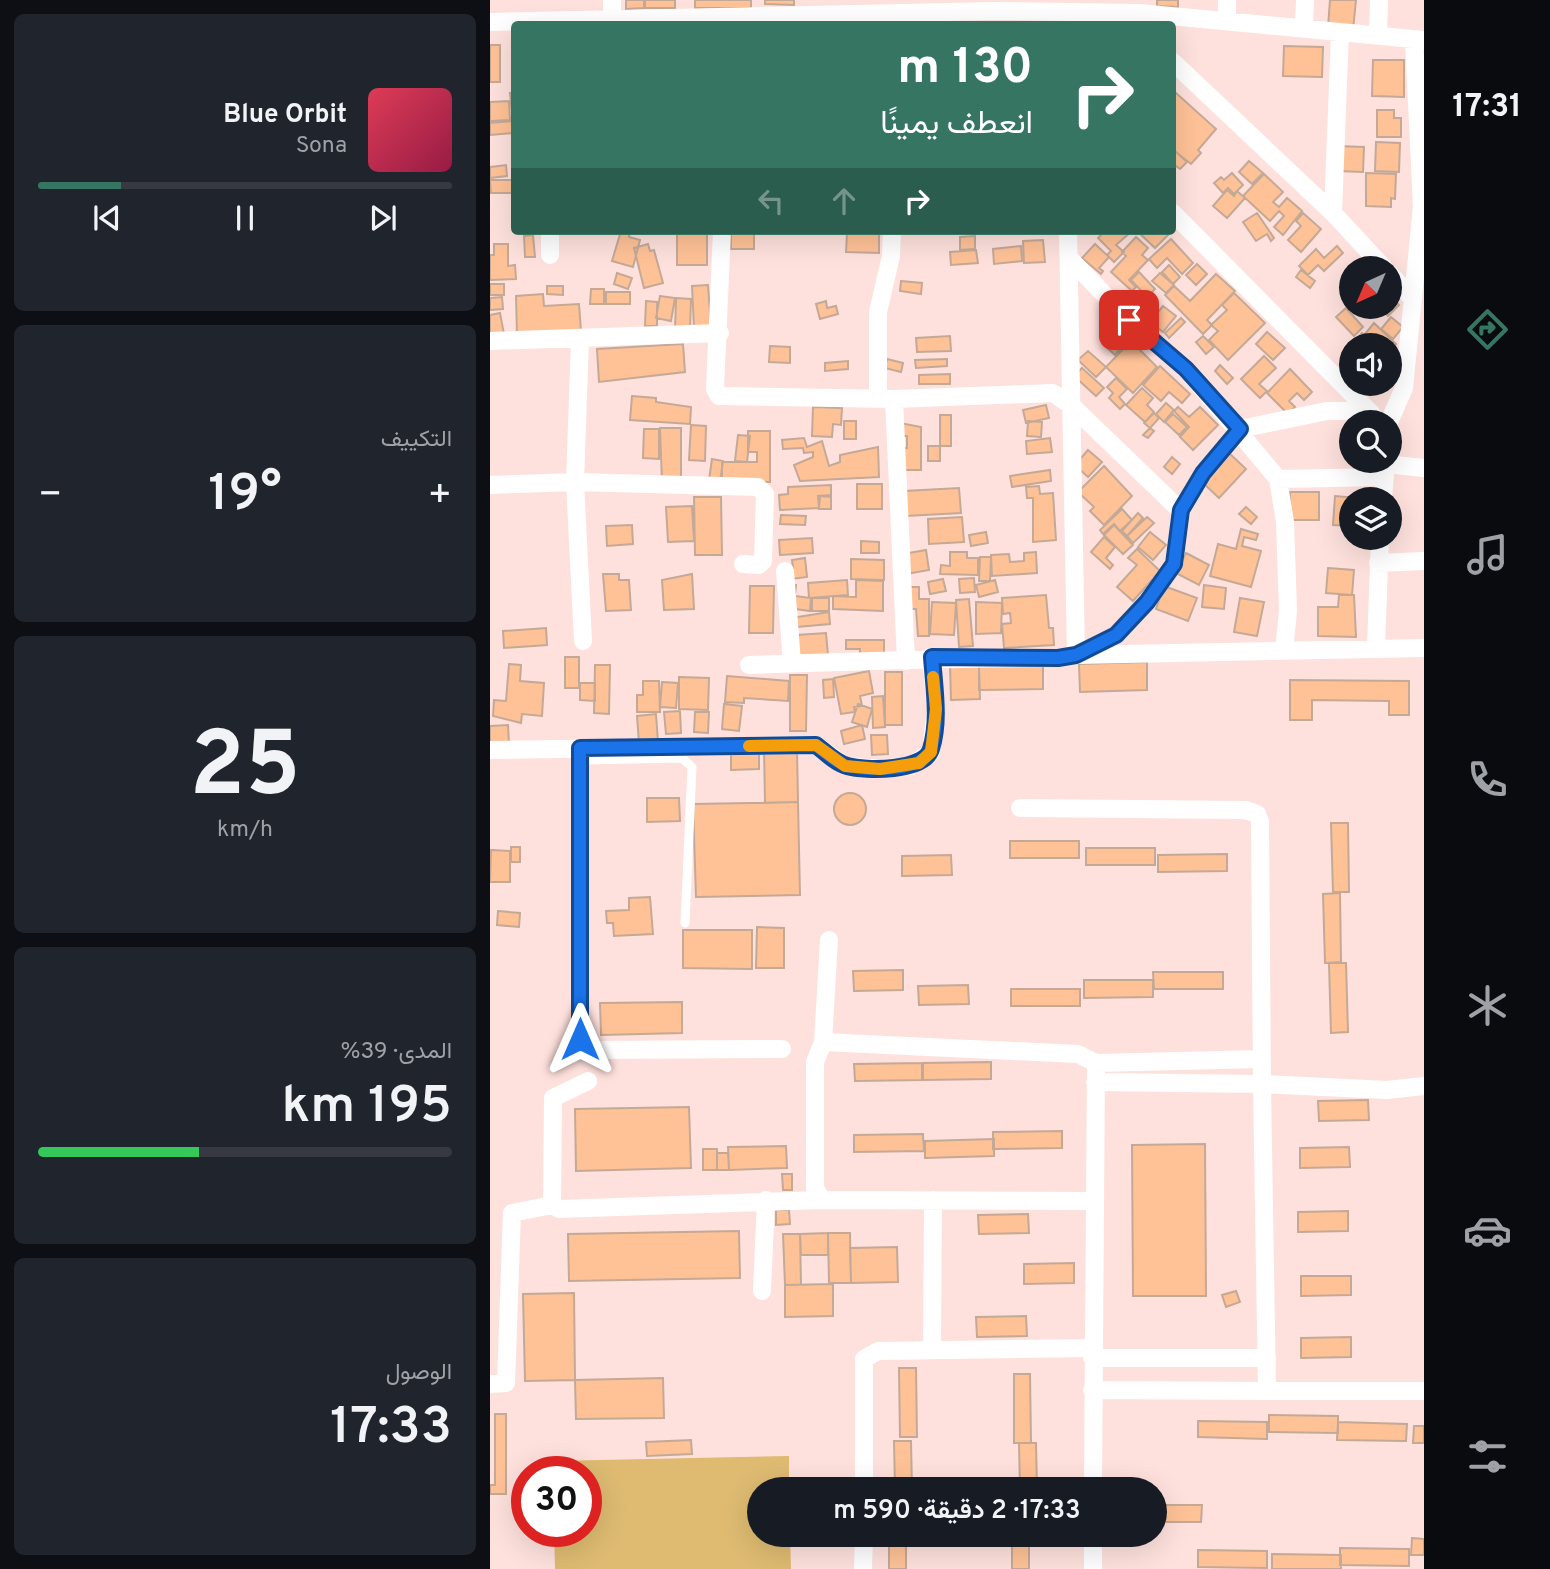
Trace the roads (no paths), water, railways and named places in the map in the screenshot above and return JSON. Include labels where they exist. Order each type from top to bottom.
[{"type":"street","points":[[612,0],[612,19]]},
{"type":"street","points":[[1227,0],[1227,21]]},
{"type":"street","points":[[1304,28],[1305,0]]},
{"type":"street","points":[[1378,35],[1379,0]]},
{"type":"street","points":[[582,21],[691,9],[725,21],[762,8],[842,7],[889,19],[918,6],[994,5],[1063,13],[1133,13],[1419,40],[1423,207],[1404,388],[1394,410]]},
{"type":"street","points":[[490,22],[511,22]]},
{"type":"street","points":[[1333,214],[1340,32]]},
{"type":"street","points":[[1176,65],[1333,214],[1373,256]]},
{"type":"street","points":[[1176,216],[1369,410]]},
{"type":"street","points":[[550,235],[550,255]]},
{"type":"street","points":[[722,235],[720,332],[715,389],[719,396],[886,399],[1053,393],[1073,407],[1181,510]]},
{"type":"street","points":[[892,235],[891,256],[878,312],[906,661]]},
{"type":"street","points":[[1068,235],[1076,655]]},
{"type":"street","points":[[1069,258],[1129,320],[1186,369],[1240,429],[1278,479],[1285,522],[1288,611],[1284,651]]},
{"type":"street","points":[[1402,287],[1412,298]]},
{"type":"street","points":[[490,341],[580,340],[720,332]]},
{"type":"street","points":[[580,340],[575,482],[583,641]]},
{"type":"street","points":[[1076,655],[1116,635],[1147,602],[1174,564],[1181,510],[1203,473],[1240,429],[1328,411],[1339,412]]},
{"type":"street","points":[[1402,467],[1424,468]]},
{"type":"street","points":[[1278,479],[1339,472]]},
{"type":"street","points":[[490,485],[575,482],[763,489],[762,564],[743,564]]},
{"type":"street","points":[[1376,647],[1379,550]]},
{"type":"street","points":[[1378,563],[1424,561]]},
{"type":"street","points":[[785,571],[792,663]]},
{"type":"street","points":[[749,665],[906,661],[932,657],[1058,658],[1076,655],[1424,648]]},
{"type":"street","points":[[490,750],[581,754],[816,745],[845,766],[880,769],[910,766],[919,763],[931,752],[936,709],[932,657]]},
{"type":"street","points":[[581,754],[580,1039],[583,1047],[589,1050],[782,1049]]},
{"type":"street","points":[[1020,808],[1246,810],[1257,814],[1260,822],[1267,1391]]},
{"type":"street","points":[[822,1200],[815,1188],[815,1062],[823,1042],[828,940]]},
{"type":"street","points":[[823,1042],[1078,1054],[1096,1063],[1262,1059]]},
{"type":"street","points":[[1093,1477],[1096,1063]]},
{"type":"street","points":[[552,1205],[554,1098],[588,1082]]},
{"type":"street","points":[[1095,1082],[1262,1084],[1387,1090],[1424,1086]]},
{"type":"street","points":[[762,1291],[766,1200]]},
{"type":"street","points":[[490,1384],[506,1383],[509,1361],[512,1213],[552,1205],[559,1209],[766,1200],[1093,1201]]},
{"type":"street","points":[[932,1349],[933,1200]]},
{"type":"street","points":[[864,1477],[864,1359],[878,1351],[932,1349],[1267,1358]]},
{"type":"street","points":[[490,1361],[509,1361]]},
{"type":"street","points":[[1092,1390],[1424,1391]]},
{"type":"street","points":[[863,1569],[864,1547]]},
{"type":"street","points":[[1093,1547],[1093,1569]]},
{"type":"lane","points":[[581,754],[682,758],[689,762],[692,767],[685,923]]}]
